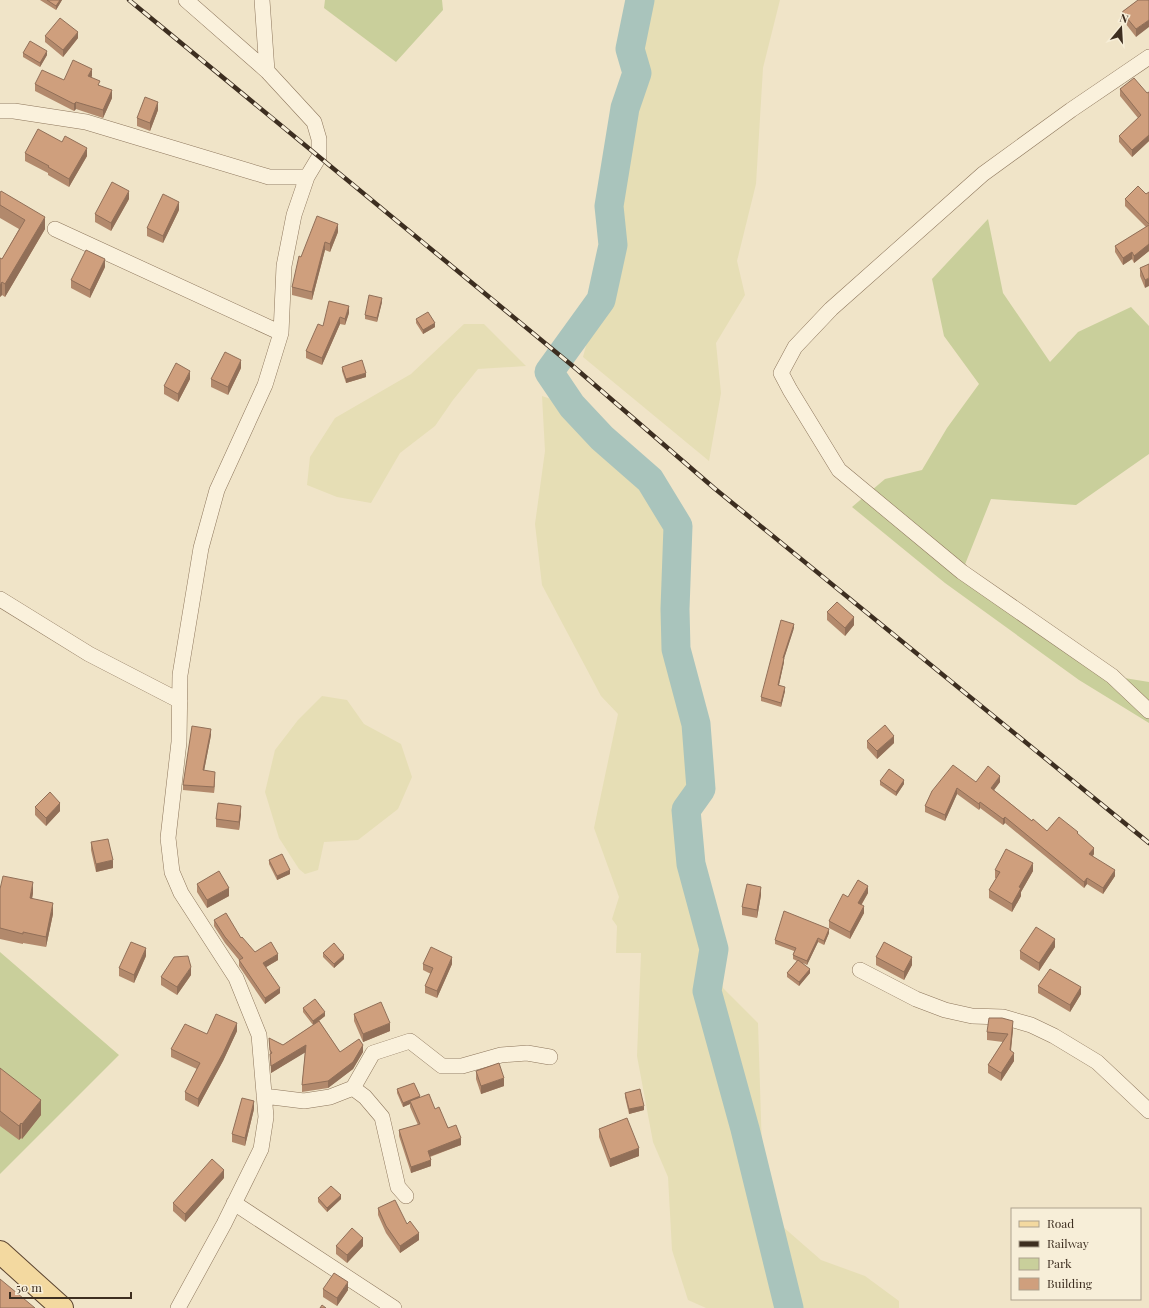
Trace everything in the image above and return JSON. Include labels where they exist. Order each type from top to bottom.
[{"type":"main road","points":[[0,1252],[62,1308]]},
{"type":"street","points":[[178,1308],[261,1149],[266,1117],[259,1035],[236,978],[181,893],[172,872],[168,838],[179,742],[180,675],[201,548],[215,497],[265,385],[281,333],[284,266],[294,215],[307,177],[319,157],[319,139],[314,122],[267,70],[186,0]]},
{"type":"street","points":[[262,0],[267,70]]},
{"type":"street","points":[[1149,57],[1071,110],[983,174],[831,309],[795,347],[781,373],[839,470],[962,572],[1112,676],[1149,711]]},
{"type":"street","points":[[0,111],[14,111],[86,122],[269,177],[307,177]]},
{"type":"street","points":[[55,229],[281,333]]},
{"type":"street","points":[[0,599],[89,654],[180,701]]},
{"type":"street","points":[[860,970],[916,999],[945,1010],[972,1016],[1003,1017],[1031,1025],[1054,1036],[1097,1062],[1149,1111]]},
{"type":"street","points":[[264,1096],[304,1101],[330,1097],[353,1088],[373,1053],[410,1041],[442,1066],[462,1066],[501,1055],[527,1054],[550,1057]]},
{"type":"street","points":[[353,1088],[365,1097],[382,1117],[398,1187],[406,1196]]},
{"type":"street","points":[[234,1203],[394,1308]]},
{"type":"shaded area","points":[[647,0],[780,0],[763,68],[756,184],[737,261],[745,295],[716,343],[721,393],[709,461],[583,357],[613,245]]},
{"type":"shaded area","points":[[464,324],[484,324],[526,366],[478,369],[453,400],[435,426],[400,453],[371,503],[337,497],[307,485],[310,457],[335,418],[411,374]]},
{"type":"shaded area","points":[[542,396],[572,406],[602,438],[650,480],[678,526],[675,609],[676,649],[696,724],[701,789],[686,810],[691,864],[714,948],[723,988],[758,1023],[762,1150],[782,1226],[821,1260],[865,1276],[899,1301],[899,1308],[706,1308],[688,1300],[672,1250],[668,1177],[653,1142],[637,1056],[641,953],[616,953],[617,926],[612,919],[619,897],[594,828],[618,714],[601,696],[542,585],[535,524],[545,451]]},
{"type":"shaded area","points":[[322,696],[347,700],[364,724],[401,744],[412,777],[398,809],[358,840],[324,842],[318,870],[305,874],[299,869],[279,838],[265,792],[275,750],[298,720]]},
{"type":"green space","points":[[325,0],[442,0],[443,10],[396,62],[324,8]]},
{"type":"green space","points":[[988,219],[1003,293],[1050,362],[1078,332],[1131,307],[1149,326],[1149,454],[1076,505],[991,499],[962,572],[1112,676],[1149,682],[1149,723],[1079,680],[945,583],[852,507],[885,479],[922,470],[947,428],[979,384],[944,336],[932,279]]},
{"type":"green space","points":[[0,952],[119,1055],[0,1174]]},
{"type":"building","points":[[47,0],[60,0],[56,6]]},
{"type":"building","points":[[1138,0],[1149,0],[1149,20],[1136,29],[1122,12]]},
{"type":"building","points":[[60,18],[78,32],[63,50],[45,36]]},
{"type":"building","points":[[30,41],[47,51],[40,63],[23,53]]},
{"type":"building","points":[[73,60],[92,69],[88,76],[100,81],[98,85],[112,90],[103,110],[76,102],[74,104],[35,84],[42,70],[64,80]]},
{"type":"building","points":[[1134,78],[1147,93],[1149,92],[1149,135],[1132,150],[1119,136],[1141,115],[1120,89]]},
{"type":"building","points":[[145,97],[158,102],[150,123],[137,118]]},
{"type":"building","points":[[38,129],[62,142],[65,136],[87,148],[69,179],[25,153]]},
{"type":"building","points":[[112,182],[129,191],[111,223],[95,214]]},
{"type":"building","points":[[1138,186],[1146,194],[1149,192],[1149,224],[1125,199]]},
{"type":"building","points":[[1,191],[45,217],[5,284],[2,282],[0,285],[0,258],[2,259],[25,220],[0,205]]},
{"type":"building","points":[[163,194],[179,202],[163,236],[147,228]]},
{"type":"building","points":[[317,216],[338,224],[330,244],[325,242],[312,292],[292,287],[299,256],[301,257]]},
{"type":"building","points":[[1149,225],[1149,244],[1134,256],[1132,252],[1123,258],[1115,246]]},
{"type":"building","points":[[86,250],[105,259],[90,290],[71,280]]},
{"type":"building","points":[[1149,264],[1149,278],[1145,280],[1140,268]]},
{"type":"building","points":[[369,295],[382,298],[377,318],[365,315]]},
{"type":"building","points":[[329,301],[349,306],[345,319],[340,317],[322,358],[306,351],[318,324],[323,326]]},
{"type":"building","points":[[428,312],[435,323],[423,330],[416,319]]},
{"type":"building","points":[[225,352],[241,360],[228,387],[211,379]]},
{"type":"building","points":[[362,360],[366,373],[346,379],[342,367]]},
{"type":"building","points":[[176,363],[190,371],[178,394],[164,386]]},
{"type":"building","points":[[837,602],[854,617],[845,628],[827,612]]},
{"type":"building","points":[[781,620],[794,624],[783,658],[778,685],[785,687],[781,703],[761,697]]},
{"type":"building","points":[[885,725],[894,736],[877,751],[867,741]]},
{"type":"building","points":[[192,726],[211,729],[203,770],[215,772],[214,787],[183,785]]},
{"type":"building","points":[[953,765],[976,782],[988,766],[1000,776],[991,788],[1032,821],[1033,819],[1047,831],[1059,817],[1078,832],[1077,833],[1094,848],[1089,854],[1115,870],[1103,888],[1087,878],[1084,882],[1005,817],[1003,819],[980,802],[979,804],[957,788],[945,815],[925,806],[932,791]]},
{"type":"building","points":[[889,769],[904,780],[896,792],[880,781]]},
{"type":"building","points":[[50,792],[60,803],[46,818],[35,807]]},
{"type":"building","points":[[218,803],[241,806],[239,822],[216,819]]},
{"type":"building","points":[[108,839],[113,860],[96,864],[91,842]]},
{"type":"building","points":[[1006,849],[1033,863],[1019,887],[1021,888],[1012,904],[989,890],[1000,872],[995,870]]},
{"type":"building","points":[[282,854],[290,870],[277,876],[269,860]]},
{"type":"building","points":[[219,871],[229,888],[207,900],[197,884]]},
{"type":"building","points":[[3,876],[33,882],[30,898],[53,903],[46,937],[23,932],[23,934],[0,928],[0,889]]},
{"type":"building","points":[[858,880],[868,886],[858,903],[864,906],[850,932],[829,921],[843,894],[848,897]]},
{"type":"building","points":[[747,884],[761,887],[757,910],[742,907]]},
{"type":"building","points":[[784,911],[829,929],[824,941],[818,938],[807,961],[793,955],[796,948],[775,940]]},
{"type":"building","points":[[226,913],[241,938],[242,937],[255,952],[271,942],[278,954],[263,963],[280,988],[265,998],[239,960],[243,958],[225,937],[214,920]]},
{"type":"building","points":[[1036,927],[1055,939],[1039,963],[1020,951]]},
{"type":"building","points":[[131,942],[146,948],[134,975],[119,968]]},
{"type":"building","points":[[884,942],[912,957],[904,972],[876,957]]},
{"type":"building","points":[[334,943],[344,955],[334,964],[323,953]]},
{"type":"building","points":[[431,947],[452,957],[437,991],[425,986],[433,968],[423,964]]},
{"type":"building","points":[[188,956],[191,967],[177,987],[161,977],[174,957]]},
{"type":"building","points":[[798,960],[810,969],[799,982],[787,973]]},
{"type":"building","points":[[1050,969],[1081,987],[1070,1005],[1038,986]]},
{"type":"building","points":[[315,999],[325,1012],[313,1021],[303,1008]]},
{"type":"building","points":[[381,1002],[390,1023],[363,1034],[354,1014]]},
{"type":"building","points":[[216,1014],[237,1023],[223,1053],[198,1099],[185,1092],[200,1063],[171,1049],[185,1024],[207,1034]]},
{"type":"building","points":[[989,1018],[1002,1018],[1013,1021],[1010,1050],[1014,1053],[1001,1073],[988,1065],[1008,1034],[987,1032]]},
{"type":"building","points":[[319,1021],[340,1052],[359,1039],[363,1045],[353,1062],[328,1081],[302,1085],[306,1045],[271,1066],[270,1054],[272,1053],[270,1050],[269,1038],[283,1045]]},
{"type":"building","points":[[499,1063],[504,1078],[481,1086],[476,1071]]},
{"type":"building","points":[[0,1068],[41,1100],[19,1126],[0,1111]]},
{"type":"building","points":[[414,1083],[420,1096],[403,1103],[397,1089]]},
{"type":"building","points":[[640,1089],[644,1106],[629,1109],[625,1093]]},
{"type":"building","points":[[429,1094],[435,1109],[439,1107],[448,1128],[456,1125],[461,1138],[428,1151],[431,1160],[411,1167],[399,1130],[420,1124],[410,1101]]},
{"type":"building","points":[[242,1098],[254,1101],[245,1138],[232,1134]]},
{"type":"building","points":[[627,1118],[639,1148],[610,1159],[599,1129]]},
{"type":"building","points":[[212,1159],[224,1170],[185,1214],[173,1203]]},
{"type":"building","points":[[331,1186],[341,1195],[327,1208],[318,1198]]},
{"type":"building","points":[[395,1200],[407,1224],[410,1221],[419,1233],[400,1246],[386,1226],[378,1208]]},
{"type":"building","points":[[352,1228],[363,1238],[347,1255],[336,1246]]},
{"type":"building","points":[[334,1273],[348,1282],[337,1298],[323,1289]]},
{"type":"building","points":[[0,1279],[35,1308],[0,1308]]},
{"type":"waterway","points":[[640,0],[630,49],[637,73],[625,108],[609,206],[613,245],[601,300],[549,372],[572,406],[602,438],[650,480],[678,526],[675,609],[676,649],[696,724],[701,789],[686,810],[691,864],[714,949],[707,991],[745,1129],[789,1308]]},
{"type":"railway","points":[[129,0],[574,367],[714,488],[1149,843]]}]
